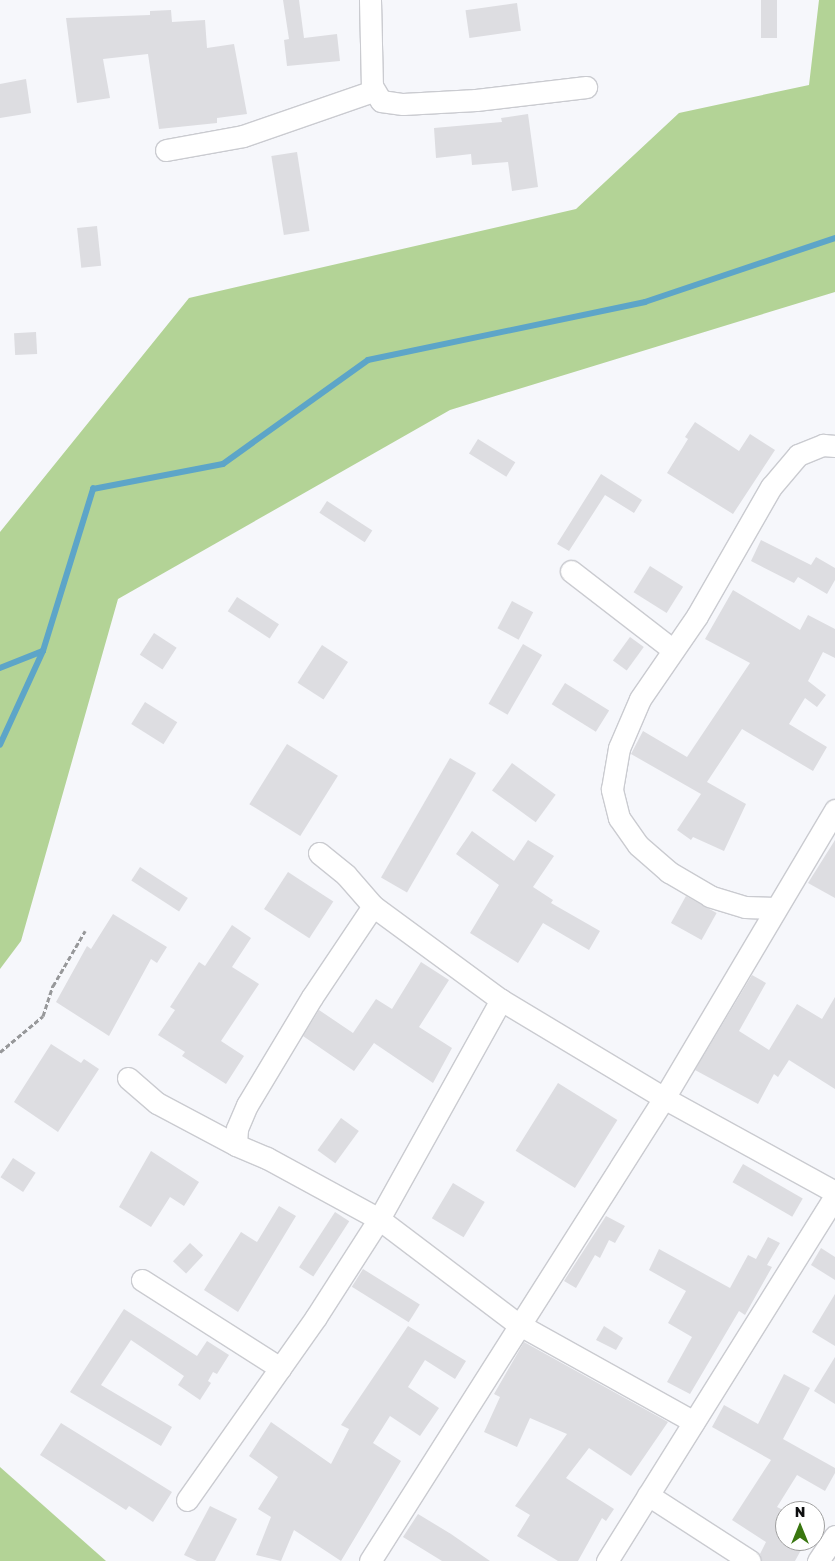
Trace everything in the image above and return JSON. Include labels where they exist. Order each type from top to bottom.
[{"type":"street","points":[[370,0],[373,92],[381,101],[403,104],[586,87]]},
{"type":"street","points":[[166,150],[244,136],[373,92]]},
{"type":"street","points":[[776,908],[745,907],[710,896],[669,872],[638,845],[619,818],[612,789],[619,748],[640,699],[672,649],[706,602],[771,487],[798,456],[823,445],[835,446]]},
{"type":"street","points":[[571,571],[672,649]]},
{"type":"street","points":[[370,1561],[518,1324],[664,1098],[776,908],[833,818]]},
{"type":"street","points":[[319,853],[346,875],[373,906],[501,1000],[664,1098],[835,1192]]},
{"type":"street","points":[[236,1146],[237,1129],[247,1105],[312,997],[373,906]]},
{"type":"street","points":[[187,1500],[280,1368],[378,1219],[501,1000]]},
{"type":"street","points":[[128,1078],[157,1103],[236,1146],[267,1158],[378,1219],[518,1324],[694,1422]]},
{"type":"street","points":[[607,1561],[835,1196]]},
{"type":"street","points":[[142,1280],[280,1368]]},
{"type":"street","points":[[648,1495],[750,1561]]},
{"type":"street","points":[[818,1561],[835,1536]]},
{"type":"path","points":[[0,1052],[43,1016],[53,986],[85,931]]},
{"type":"green space","points":[[819,0],[835,0],[835,292],[450,410],[118,599],[21,941],[0,969],[0,532],[189,298],[576,209],[679,113],[809,85]]},
{"type":"green space","points":[[0,1467],[106,1561],[0,1561]]},
{"type":"building","points":[[283,0],[299,0],[304,38],[337,34],[340,61],[287,66],[284,40],[289,39]]},
{"type":"building","points":[[761,0],[777,0],[777,38],[761,38]]},
{"type":"building","points":[[517,3],[521,31],[469,38],[466,10]]},
{"type":"building","points":[[171,10],[172,22],[205,20],[207,48],[234,44],[247,114],[217,118],[217,123],[159,129],[148,54],[103,59],[110,98],[77,103],[66,18],[150,15],[150,11]]},
{"type":"building","points":[[26,79],[31,113],[0,118],[0,84]]},
{"type":"building","points":[[528,114],[538,187],[512,191],[508,162],[472,165],[471,154],[436,158],[434,128],[502,122],[501,118]]},
{"type":"building","points":[[297,152],[310,231],[284,235],[271,156]]},
{"type":"building","points":[[97,226],[101,266],[81,268],[77,228]]},
{"type":"building","points":[[36,332],[37,354],[15,355],[14,333]]},
{"type":"building","points":[[695,422],[739,451],[750,434],[775,450],[733,514],[667,473],[688,439],[685,437]]},
{"type":"building","points":[[478,439],[515,462],[506,477],[469,453]]},
{"type":"building","points":[[601,474],[642,500],[634,513],[605,495],[569,551],[557,544]]},
{"type":"building","points":[[327,501],[372,530],[365,542],[319,513]]},
{"type":"building","points":[[761,540],[811,565],[816,557],[835,568],[835,580],[827,594],[798,577],[794,583],[751,561]]},
{"type":"building","points":[[650,566],[683,587],[667,613],[634,592]]},
{"type":"building","points":[[733,590],[800,630],[808,615],[835,629],[835,658],[823,652],[808,681],[826,695],[817,707],[805,698],[789,724],[827,747],[813,771],[742,729],[707,782],[746,804],[724,851],[693,837],[691,840],[677,830],[701,794],[631,754],[643,731],[687,757],[750,663],[705,639]]},
{"type":"building","points":[[237,597],[279,624],[270,638],[228,611]]},
{"type":"building","points":[[512,601],[533,612],[519,640],[497,628]]},
{"type":"building","points":[[154,633],[177,648],[162,670],[140,655]]},
{"type":"building","points":[[630,637],[644,647],[627,670],[613,660]]},
{"type":"building","points":[[523,644],[542,655],[508,715],[488,704]]},
{"type":"building","points":[[322,645],[348,662],[323,700],[297,683]]},
{"type":"building","points":[[565,683],[609,711],[596,732],[552,704]]},
{"type":"building","points":[[145,702],[177,722],[163,744],[131,724]]},
{"type":"building","points":[[287,744],[338,776],[300,836],[249,804]]},
{"type":"building","points":[[450,758],[476,773],[407,893],[381,878]]},
{"type":"building","points":[[512,763],[556,795],[536,822],[492,791]]},
{"type":"building","points":[[472,831],[514,861],[528,840],[554,856],[533,887],[553,900],[551,903],[600,931],[589,950],[543,923],[518,963],[470,933],[499,885],[456,854]]},
{"type":"building","points":[[835,840],[835,898],[808,883]]},
{"type":"building","points":[[140,867],[188,898],[179,911],[131,880]]},
{"type":"building","points":[[288,872],[333,901],[309,938],[264,909]]},
{"type":"building","points":[[686,896],[717,913],[702,940],[671,923]]},
{"type":"building","points":[[113,914],[167,947],[157,963],[151,959],[109,1036],[56,1002],[87,946],[91,949]]},
{"type":"building","points":[[232,925],[251,938],[232,967],[259,984],[221,1041],[244,1056],[226,1084],[182,1056],[185,1052],[158,1035],[175,1010],[170,1007],[199,962],[205,966]]},
{"type":"building","points":[[421,962],[449,980],[419,1027],[452,1048],[433,1083],[374,1043],[354,1071],[303,1036],[319,1010],[353,1033],[376,999],[392,1009]]},
{"type":"building","points":[[752,975],[766,983],[739,1031],[769,1050],[797,1004],[822,1019],[835,997],[835,1089],[789,1060],[778,1077],[774,1074],[758,1104],[695,1070]]},
{"type":"building","points":[[51,1044],[81,1063],[84,1059],[99,1069],[58,1132],[14,1102]]},
{"type":"building","points":[[558,1083],[617,1120],[575,1188],[516,1151]]},
{"type":"building","points":[[341,1118],[359,1131],[335,1163],[317,1150]]},
{"type":"building","points":[[151,1151],[199,1182],[184,1206],[170,1197],[151,1227],[119,1207]]},
{"type":"building","points":[[13,1158],[36,1173],[23,1192],[0,1177]]},
{"type":"building","points":[[743,1164],[803,1198],[792,1217],[732,1182]]},
{"type":"building","points":[[453,1183],[485,1202],[464,1237],[432,1218]]},
{"type":"building","points":[[279,1206],[296,1216],[238,1312],[204,1290],[241,1232],[257,1242]]},
{"type":"building","points":[[335,1212],[349,1221],[313,1277],[299,1267]]},
{"type":"building","points":[[606,1216],[625,1226],[615,1243],[609,1240],[600,1258],[595,1255],[576,1288],[564,1281]]},
{"type":"building","points":[[768,1237],[780,1243],[767,1265],[772,1267],[745,1315],[739,1311],[690,1394],[667,1382],[692,1337],[668,1323],[686,1291],[649,1270],[659,1249],[730,1288],[748,1255],[756,1259]]},
{"type":"building","points":[[190,1243],[203,1255],[186,1274],[173,1261]]},
{"type":"building","points":[[821,1248],[835,1257],[835,1280],[811,1265]]},
{"type":"building","points":[[363,1269],[420,1305],[409,1322],[352,1287]]},
{"type":"building","points":[[835,1294],[835,1346],[812,1332]]},
{"type":"building","points":[[124,1309],[197,1356],[207,1341],[229,1355],[217,1374],[213,1372],[208,1381],[211,1383],[200,1400],[178,1385],[184,1376],[131,1340],[101,1385],[172,1427],[161,1446],[70,1392]]},
{"type":"building","points":[[408,1326],[466,1361],[455,1379],[425,1360],[408,1387],[439,1408],[420,1436],[390,1416],[373,1443],[401,1461],[341,1561],[294,1530],[281,1561],[256,1555],[271,1517],[258,1509],[278,1477],[249,1456],[271,1422],[331,1464],[349,1429],[341,1425]]},
{"type":"building","points":[[604,1326],[623,1338],[616,1350],[596,1340]]},
{"type":"building","points":[[524,1342],[668,1422],[631,1476],[589,1448],[566,1478],[614,1509],[606,1521],[602,1518],[578,1561],[558,1561],[517,1536],[530,1515],[515,1506],[567,1434],[530,1418],[517,1447],[484,1432],[500,1397],[494,1394]]},
{"type":"building","points":[[835,1357],[835,1404],[814,1391]]},
{"type":"building","points":[[784,1374],[810,1388],[783,1439],[835,1468],[835,1473],[825,1491],[797,1475],[781,1501],[775,1501],[775,1551],[800,1551],[795,1561],[762,1561],[760,1554],[766,1542],[732,1520],[771,1460],[712,1427],[724,1405],[758,1424]]},
{"type":"building","points":[[61,1423],[172,1492],[153,1522],[129,1506],[126,1510],[40,1455]]},
{"type":"building","points":[[210,1506],[237,1519],[215,1561],[197,1561],[184,1555]]},
{"type":"building","points":[[418,1514],[490,1561],[442,1561],[403,1537]]},
{"type":"waterway","points":[[0,745],[43,651],[93,489],[223,464],[368,360],[645,302],[835,238]]},
{"type":"waterway","points":[[0,668],[43,651]]}]
